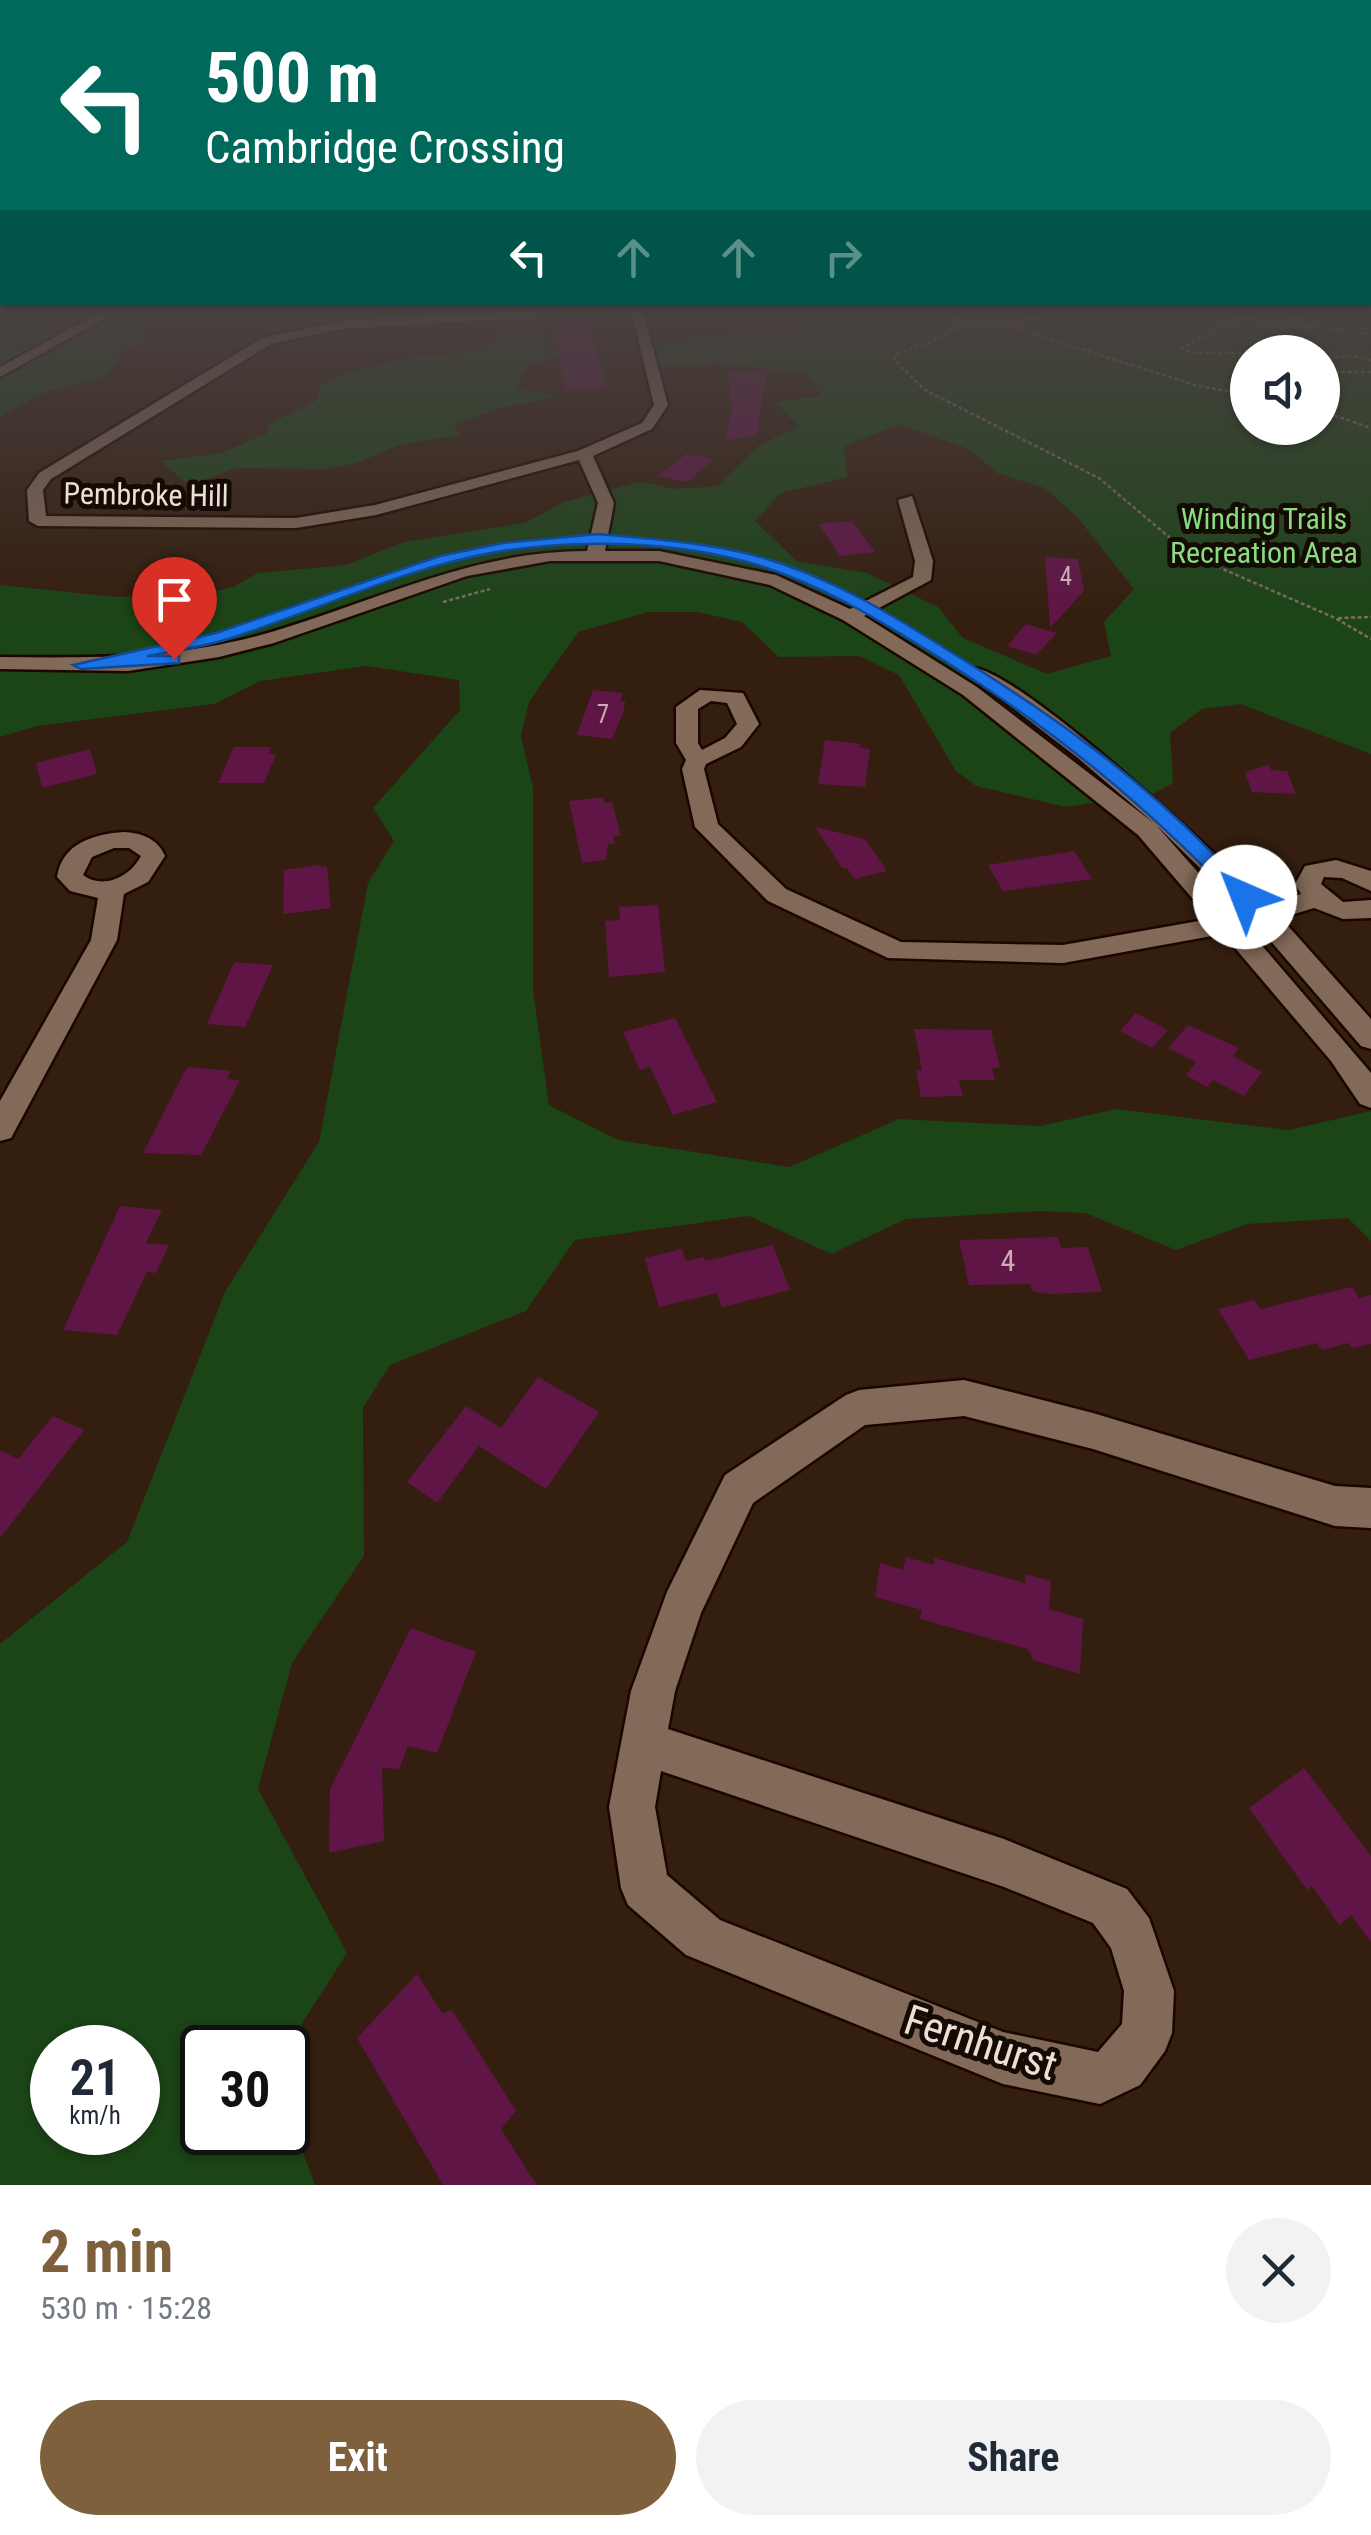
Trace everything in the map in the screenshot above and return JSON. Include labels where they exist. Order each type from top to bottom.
[{"type":"street","name":"Pembroke Hill","points":[[152,412],[45,476],[35,490],[38,521],[296,523],[376,510],[584,454],[647,426],[656,412]]},
{"type":"street","points":[[584,454],[606,503],[597,546]]},
{"type":"street","points":[[859,611],[922,580],[924,562],[906,500]]},
{"type":"street","points":[[0,663],[128,665],[219,651],[267,639],[463,571],[597,546],[776,581],[859,611],[975,671],[1103,764],[1174,824],[1264,914],[1371,1038]]},
{"type":"street","points":[[859,611],[1048,749],[1147,830],[1341,1053],[1371,1096]]},
{"type":"street","points":[[697,760],[692,768],[707,827],[778,895],[896,951],[1062,954],[1231,924],[1317,898]]},
{"type":"street","points":[[1371,882],[1342,869],[1321,869],[1314,872],[1308,884],[1317,898],[1348,912],[1371,909]]},
{"type":"street","points":[[0,1129],[104,940],[112,889]]},
{"type":"street","name":"Fernhurst","points":[[644,1743],[1004,1864],[1110,1906],[1132,1935],[1149,1991],[1147,2033],[1122,2068],[1100,2078],[1003,2058],[702,1938],[644,1888],[632,1807],[653,1691],[682,1607],[739,1489],[858,1408],[964,1398],[1092,1432],[1334,1506],[1371,1508]]},
{"type":"path","points":[[968,412],[1099,478],[1170,537],[1225,570],[1335,618],[1371,640]]},
{"type":"path","points":[[1340,417],[1371,428]]},
{"type":"path","points":[[438,604],[493,588]]},
{"type":"path","points":[[1335,618],[1371,617]]},
{"type":"green space","points":[[294,412],[489,412],[454,425],[459,435],[399,445],[357,463],[324,469],[237,468],[188,485],[161,461],[221,453],[266,434],[270,424]]},
{"type":"green space","name":"Winding Trails Recreation Area","points":[[785,412],[1230,412],[1230,445],[1340,445],[1340,412],[1371,412],[1371,754],[1240,704],[1202,709],[1170,733],[1173,783],[1153,794],[1066,807],[976,786],[956,771],[899,675],[859,656],[779,657],[742,622],[697,612],[648,612],[578,632],[529,702],[521,736],[533,788],[533,990],[549,1105],[618,1140],[789,1167],[899,1119],[1040,1126],[1116,1109],[1289,1130],[1371,1111],[1371,1241],[1348,1218],[1247,1224],[1176,1250],[1085,1213],[1039,1211],[906,1219],[831,1254],[749,1216],[575,1240],[526,1311],[390,1365],[363,1408],[364,1556],[292,1663],[258,1789],[347,1953],[301,2025],[180,2025],[180,2155],[304,2155],[315,2185],[0,2185],[0,1644],[127,1542],[225,1292],[319,1142],[368,883],[394,841],[373,808],[460,710],[459,680],[366,666],[260,681],[214,704],[38,726],[0,737],[0,585],[116,597],[193,596],[233,587],[258,573],[346,565],[404,542],[525,523],[564,502],[639,482],[677,489],[718,486],[761,444],[799,427]],"holes":[[[900,424],[968,449],[997,473],[1045,488],[1078,518],[1134,589],[1104,622],[1111,656],[1047,674],[963,638],[938,607],[867,573],[798,562],[755,521],[781,493],[847,477],[844,446]]]},
{"type":"building","points":[[731,412],[760,412],[757,434],[725,441]]},
{"type":"building","points":[[686,454],[714,459],[687,482],[658,476]]},
{"type":"building","points":[[852,521],[875,552],[840,556],[819,524]]},
{"type":"building","points":[[1045,557],[1078,559],[1084,591],[1050,628]]},
{"type":"building","points":[[1026,624],[1057,633],[1036,655],[1007,646]]},
{"type":"building","points":[[593,690],[623,693],[620,701],[625,701],[624,711],[612,739],[577,735]]},
{"type":"building","points":[[825,740],[861,744],[860,748],[870,749],[865,787],[818,784]]},
{"type":"building","points":[[234,747],[271,747],[269,753],[276,755],[264,783],[218,783]]},
{"type":"building","points":[[90,749],[97,774],[42,788],[36,763]]},
{"type":"building","points":[[1269,765],[1271,770],[1287,771],[1296,794],[1252,792],[1245,772]]},
{"type":"building","points":[[603,797],[604,803],[612,802],[621,836],[613,836],[615,844],[608,844],[606,860],[582,863],[569,801]]},
{"type":"building","points":[[815,827],[865,839],[887,871],[854,879]]},
{"type":"building","points":[[1074,851],[1092,879],[1003,891],[988,865]]},
{"type":"building","points":[[327,867],[331,908],[283,914],[284,870]]},
{"type":"building","points":[[658,905],[665,972],[609,977],[605,921],[620,920],[619,907]]},
{"type":"building","points":[[234,962],[273,965],[245,1027],[207,1024]]},
{"type":"building","points":[[1136,1013],[1168,1030],[1152,1048],[1120,1031]]},
{"type":"building","points":[[675,1018],[717,1102],[673,1115],[650,1067],[640,1070],[623,1032]]},
{"type":"building","points":[[1188,1025],[1239,1048],[1233,1056],[1262,1072],[1244,1096],[1213,1080],[1207,1087],[1186,1075],[1196,1062],[1168,1048]]},
{"type":"building","points":[[914,1029],[991,1030],[1000,1068],[992,1068],[995,1080],[959,1080],[963,1096],[921,1097],[916,1070],[922,1070]]},
{"type":"building","points":[[187,1067],[231,1071],[227,1079],[240,1080],[201,1155],[143,1153]]},
{"type":"building","points":[[120,1206],[162,1210],[146,1243],[169,1245],[156,1273],[147,1272],[117,1335],[63,1330]]},
{"type":"building","points":[[1058,1237],[1061,1248],[1088,1247],[1102,1292],[1049,1294],[1032,1291],[1030,1284],[969,1285],[959,1240]]},
{"type":"building","points":[[773,1245],[790,1290],[722,1307],[717,1293],[659,1307],[645,1258],[682,1249],[686,1261],[704,1257],[705,1261]]},
{"type":"building","points":[[1352,1287],[1359,1298],[1371,1295],[1371,1344],[1352,1348],[1348,1343],[1322,1350],[1317,1343],[1249,1360],[1218,1309],[1254,1300],[1260,1309]]},
{"type":"building","points":[[538,1377],[599,1412],[546,1489],[479,1446],[437,1503],[407,1482],[466,1406],[501,1428]]},
{"type":"building","points":[[53,1416],[84,1430],[0,1538],[0,1450],[18,1459]]},
{"type":"building","points":[[906,1557],[934,1565],[934,1558],[1025,1583],[1025,1574],[1051,1581],[1049,1609],[1083,1619],[1080,1674],[1033,1660],[1028,1649],[920,1619],[922,1610],[875,1597],[880,1563],[903,1570]]},
{"type":"building","points":[[411,1628],[476,1652],[437,1753],[408,1746],[399,1769],[382,1768],[384,1841],[329,1853],[330,1789]]},
{"type":"building","points":[[1304,1768],[1371,1856],[1371,1942],[1351,1915],[1339,1925],[1312,1886],[1307,1890],[1249,1808]]},
{"type":"building","points":[[417,1974],[442,2013],[452,2010],[516,2111],[501,2129],[537,2185],[443,2185],[357,2038]]},
{"type":"route","points":[[174,659],[128,665],[81,665],[220,637],[440,560],[503,547],[598,538],[697,548],[754,560],[811,580],[869,607],[1024,705],[1174,824],[1245,897]]}]
